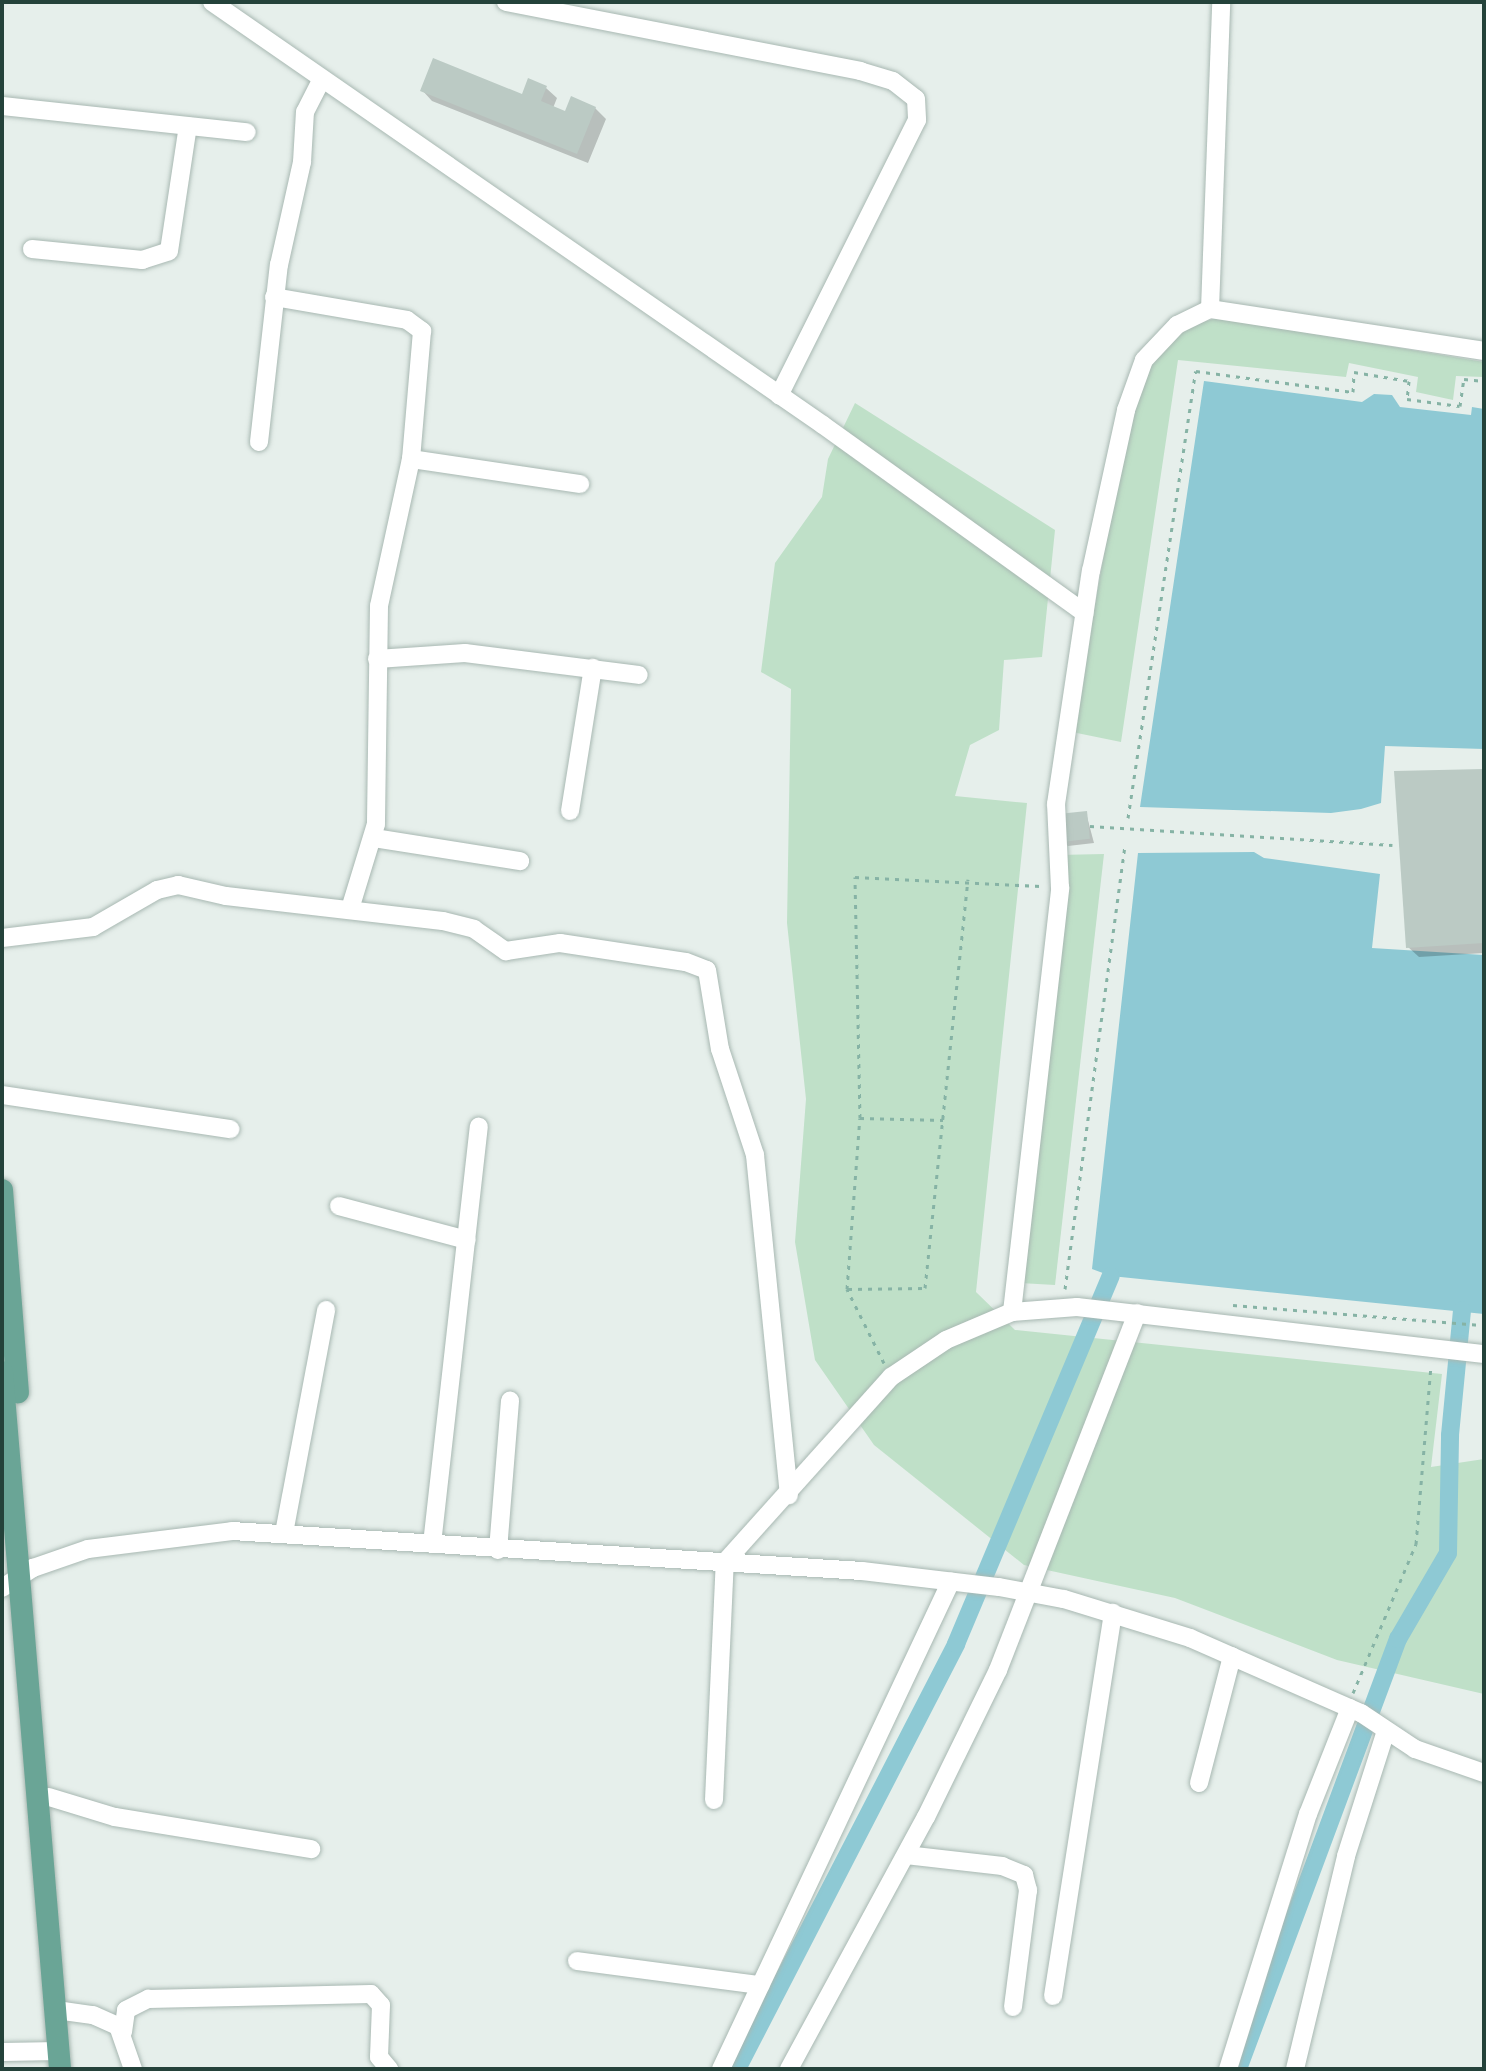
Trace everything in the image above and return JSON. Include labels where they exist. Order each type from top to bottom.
[{"type":"main road","points":[[2,1190],[42,1830],[60,2060]]},
{"type":"main road","points":[[2,1372],[7,1494],[27,1572],[49,1797],[42,1830]]},
{"type":"street","points":[[212,2],[321,81],[779,395],[1085,613]]},
{"type":"street","points":[[506,2],[586,9],[860,71],[893,81],[916,99],[917,120],[779,395]]},
{"type":"street","points":[[1210,309],[1221,2]]},
{"type":"street","points":[[259,442],[274,297],[302,162],[305,112],[321,81]]},
{"type":"street","points":[[2,106],[247,132]]},
{"type":"street","points":[[32,249],[142,260],[169,251],[188,126]]},
{"type":"street","points":[[274,297],[419,326],[411,459],[384,578],[377,659],[374,838],[350,909]]},
{"type":"street","points":[[1012,1312],[1060,888],[1056,804],[1085,613],[1135,381],[1159,341],[1192,314],[1210,309],[1484,351]]},
{"type":"street","points":[[411,459],[580,484]]},
{"type":"street","points":[[377,659],[465,653],[639,675]]},
{"type":"street","points":[[570,811],[593,668]]},
{"type":"street","points":[[374,838],[520,861]]},
{"type":"street","points":[[2,938],[93,927],[157,890],[178,885],[462,925],[506,951],[560,943],[686,962],[707,970],[717,1038],[755,1155],[789,1495]]},
{"type":"street","points":[[2,1095],[230,1129]]},
{"type":"street","points":[[432,1544],[479,1127]]},
{"type":"street","points":[[339,1206],[467,1240]]},
{"type":"street","points":[[714,1800],[725,1562],[789,1495],[891,1377],[946,1340],[1012,1312],[1076,1300],[1129,1312],[1480,1353]]},
{"type":"street","points":[[284,1533],[326,1310]]},
{"type":"street","points":[[791,2068],[906,1855],[1031,1591],[1129,1312]]},
{"type":"street","points":[[498,1550],[510,1400]]},
{"type":"street","points":[[2,1588],[27,1572],[126,1542],[205,1532],[284,1533],[498,1550],[725,1562],[999,1587],[1031,1591],[1113,1613],[1232,1656],[1356,1710],[1415,1749],[1484,1773]]},
{"type":"street","points":[[721,2069],[955,1582]]},
{"type":"street","points":[[1053,1996],[1113,1613]]},
{"type":"street","points":[[1199,1783],[1232,1656]]},
{"type":"street","points":[[1228,2069],[1308,1814],[1356,1710]]},
{"type":"street","points":[[1295,2069],[1346,1856],[1382,1728]]},
{"type":"street","points":[[49,1797],[115,1817],[311,1849]]},
{"type":"street","points":[[906,1855],[1002,1866],[1024,1875],[1028,1890],[1013,2007]]},
{"type":"street","points":[[577,1961],[760,1985]]},
{"type":"street","points":[[133,2069],[123,2032],[126,2010],[148,1999],[358,1992],[371,1994],[381,2005],[379,2057],[389,2069]]},
{"type":"street","points":[[56,2010],[93,2015],[123,2032]]},
{"type":"street","points":[[2,2052],[60,2060]]},
{"type":"path","points":[[1128,818],[1196,371],[1353,392],[1354,372],[1409,381],[1407,399],[1460,406],[1464,379],[1484,381]]},
{"type":"path","points":[[1090,826],[1392,845]]},
{"type":"path","points":[[1076,1300],[1065,1292],[1125,844]]},
{"type":"path","points":[[891,1377],[847,1289],[860,1118],[855,877],[968,879],[1060,888]]},
{"type":"path","points":[[847,1289],[925,1288],[968,879]]},
{"type":"path","points":[[860,1118],[943,1120]]},
{"type":"path","points":[[1218,1304],[1483,1325]]},
{"type":"path","points":[[1356,1710],[1365,1659],[1416,1544],[1441,1349]]},
{"type":"green space","points":[[1218,318],[1484,362],[1484,377],[1456,376],[1453,400],[1416,392],[1418,377],[1349,363],[1346,377],[1178,360],[1121,742],[1072,732],[1125,438],[1150,363],[1179,328]]},
{"type":"green space","points":[[855,403],[1055,530],[1042,657],[1004,660],[999,730],[970,745],[955,796],[1027,803],[976,1292],[1015,1330],[1442,1374],[1431,1467],[1484,1459],[1484,1694],[1337,1660],[1175,1598],[1024,1565],[874,1445],[815,1360],[795,1242],[806,1099],[787,923],[791,689],[761,672],[775,563],[822,497],[828,459]]},
{"type":"green space","points":[[1104,854],[1055,1285],[1020,1283],[1008,1267],[1058,855]]},
{"type":"water","points":[[1204,381],[1362,402],[1374,394],[1392,395],[1400,407],[1471,415],[1472,407],[1484,409],[1484,749],[1385,746],[1381,803],[1361,809],[1331,813],[1140,807]]},
{"type":"water","points":[[1254,852],[1264,858],[1380,874],[1372,948],[1484,955],[1484,1314],[1111,1276],[1092,1269],[1138,853]]},
{"type":"building","points":[[433,58],[522,94],[528,78],[547,86],[541,101],[565,111],[571,96],[596,107],[577,154],[420,91]]},
{"type":"building","points":[[1484,769],[1484,943],[1406,948],[1394,771]]},
{"type":"building","points":[[1087,811],[1090,839],[1061,842],[1058,814]]},
{"type":"waterway","points":[[737,2069],[956,1644],[1111,1276]]},
{"type":"waterway","points":[[1238,2069],[1398,1639],[1448,1553],[1450,1435],[1462,1311]]}]
